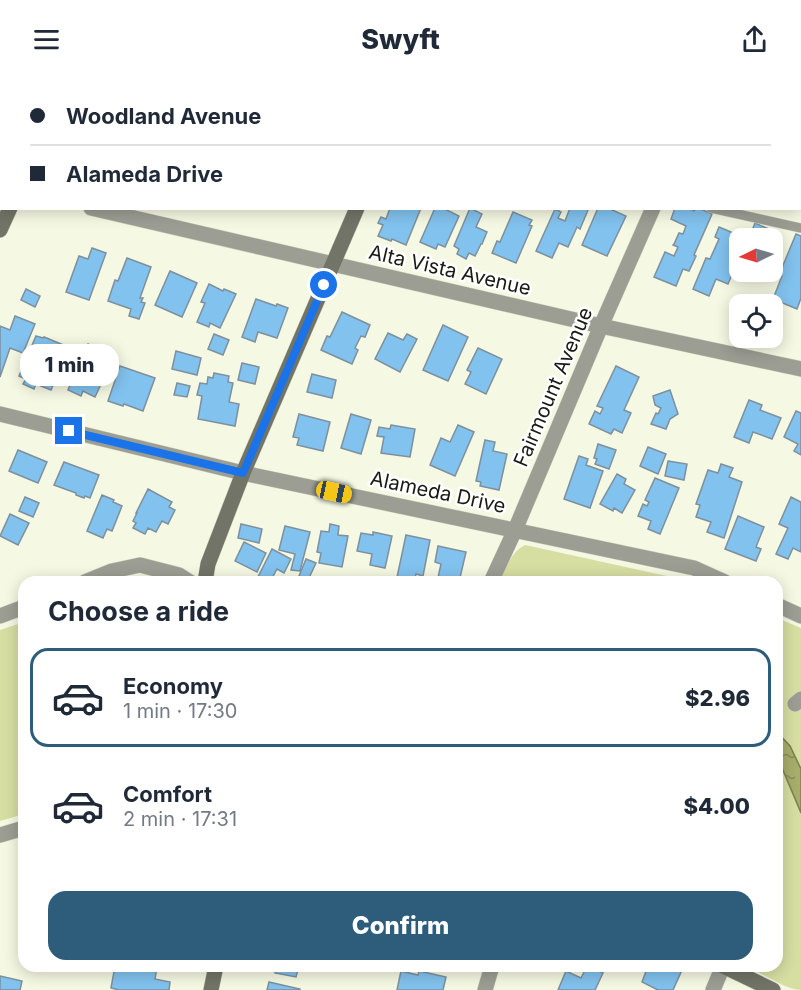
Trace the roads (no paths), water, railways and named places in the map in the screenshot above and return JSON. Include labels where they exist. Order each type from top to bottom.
[{"type":"street","points":[[0,230],[9,210]]},
{"type":"street","name":"Alta Vista Avenue","points":[[100,210],[601,326],[801,369]]},
{"type":"street","points":[[206,576],[208,564],[243,473],[356,210]]},
{"type":"street","name":"Fairmount Avenue","points":[[495,576],[652,210]]},
{"type":"street","name":"Alameda Drive","points":[[0,414],[243,473],[694,568],[712,576]]},
{"type":"street","points":[[100,576],[140,565],[181,576]]},
{"type":"street","points":[[0,616],[18,608]]},
{"type":"street","points":[[783,608],[801,616]]},
{"type":"street","points":[[0,835],[18,830]]},
{"type":"street","points":[[211,990],[215,972]]},
{"type":"street","points":[[484,990],[490,972]]},
{"type":"street","points":[[713,990],[720,972]]},
{"type":"street","points":[[736,972],[773,990]]},
{"type":"lane","points":[[720,210],[801,228]]},
{"type":"water","points":[[783,738],[790,746],[801,769],[801,813],[783,770]]}]
